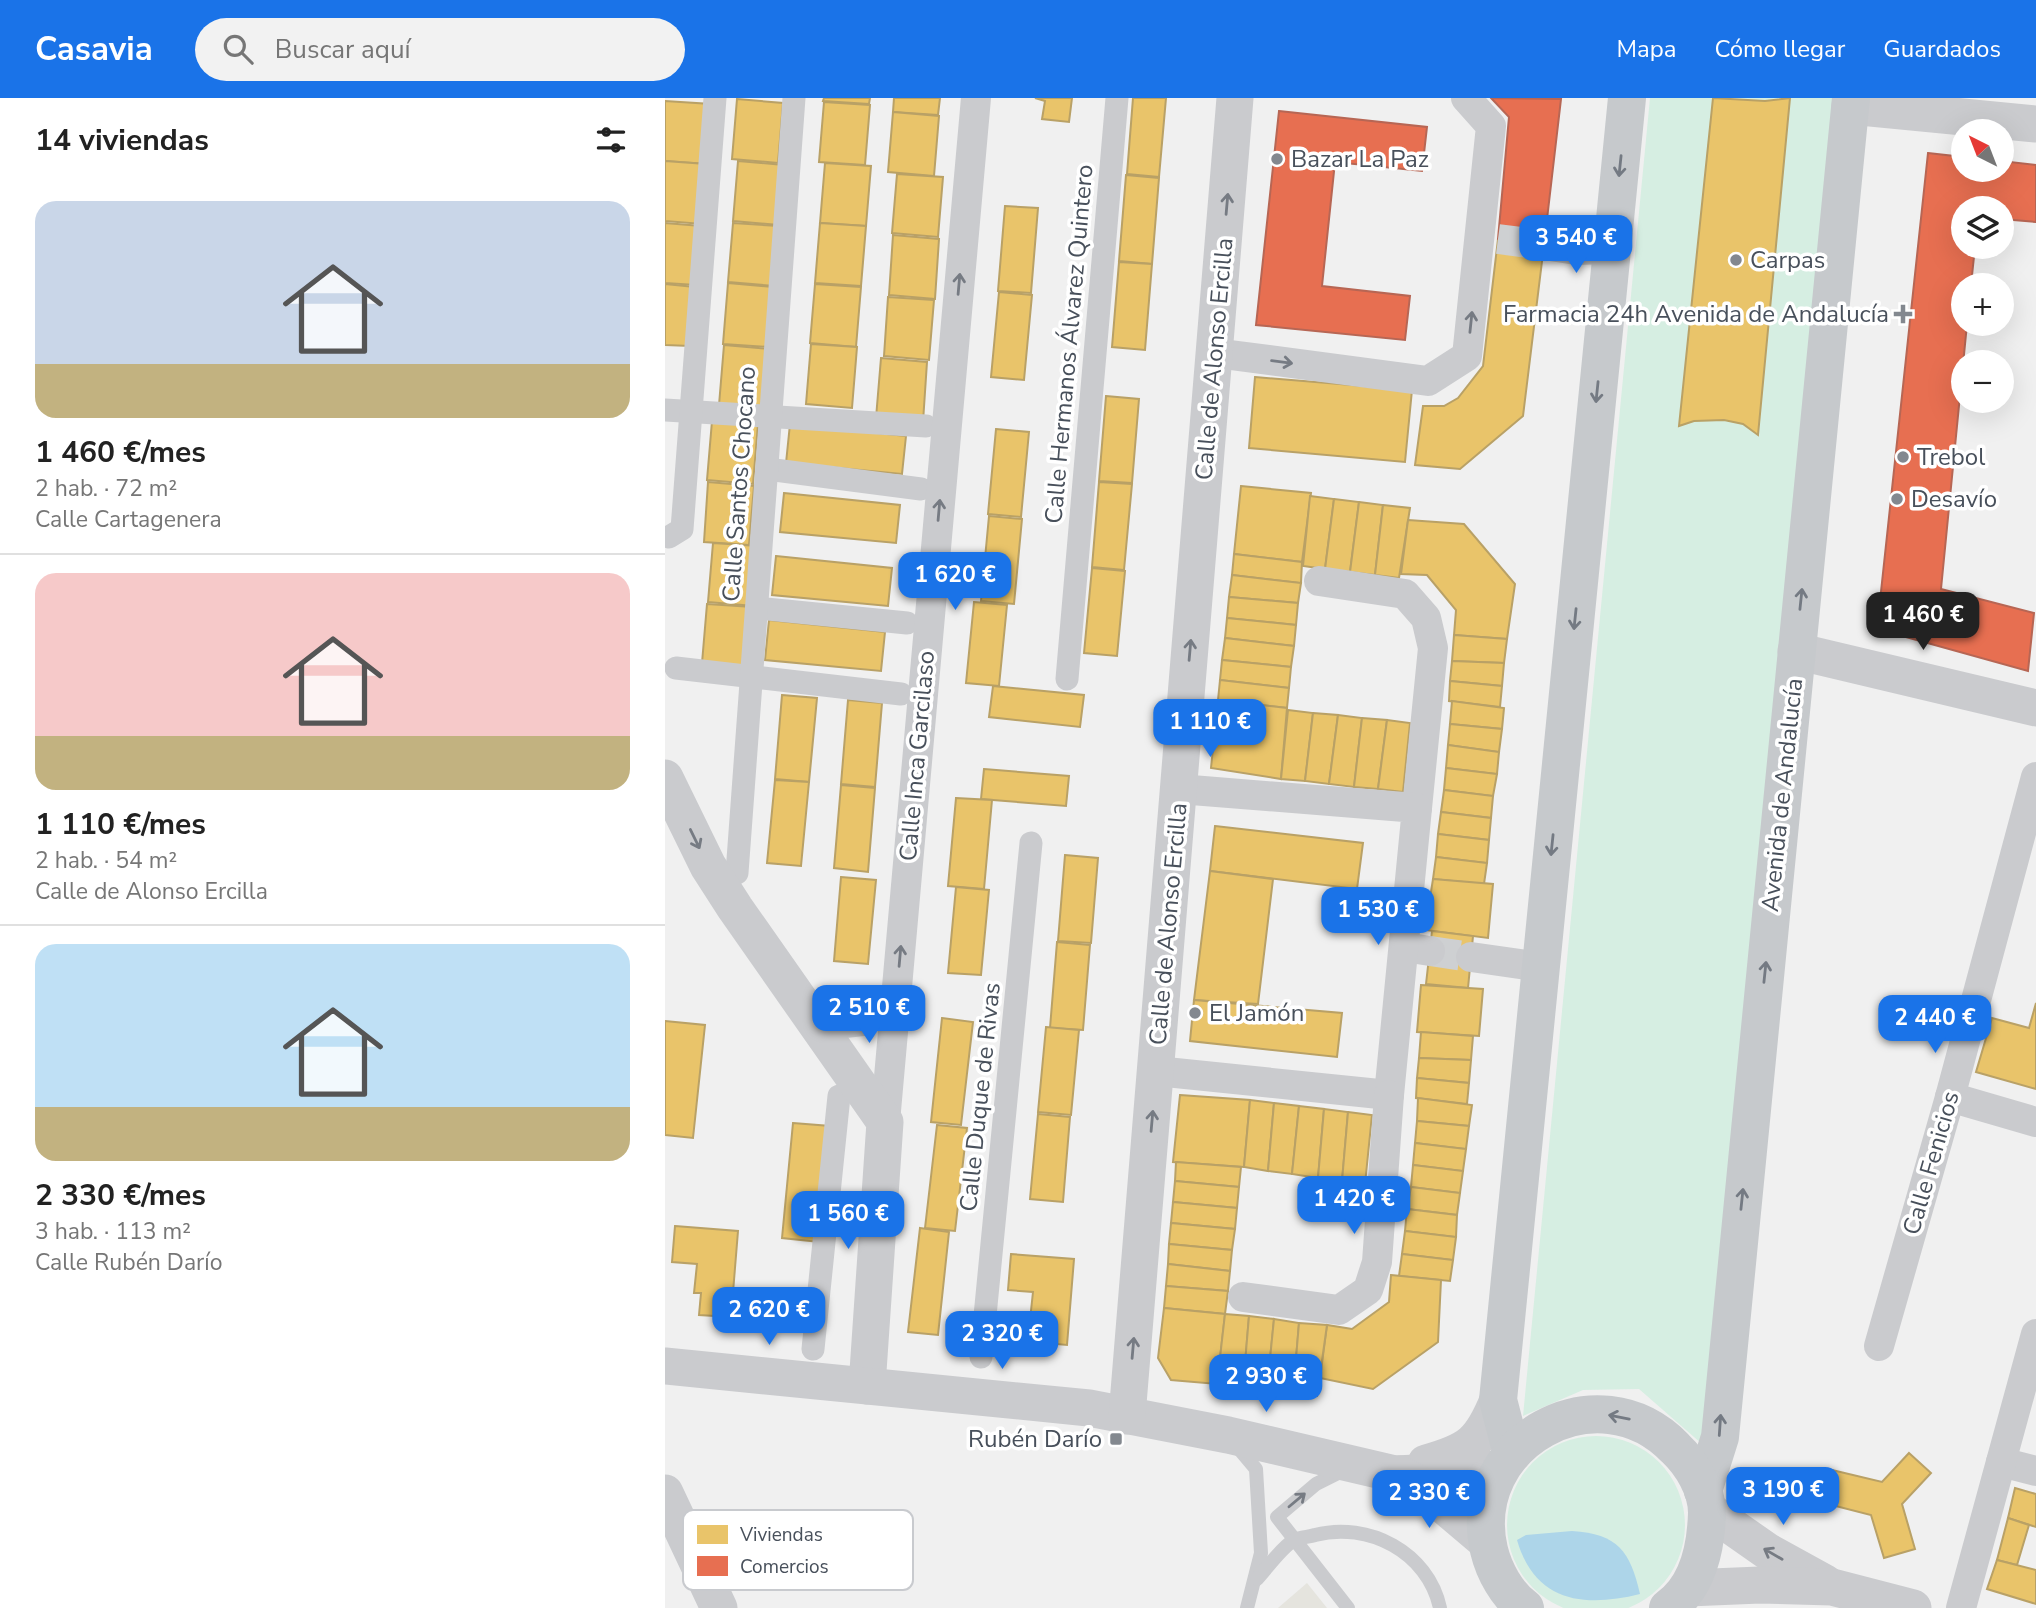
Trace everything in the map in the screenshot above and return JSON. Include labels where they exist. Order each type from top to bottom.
[{"type":"main road","points":[[1506,1461],[1498,1400],[1627,98]]},
{"type":"main road","name":"Avenida de Andalucía","points":[[1705,1500],[1720,1437],[1851,102]]},
{"type":"main road","points":[[1525,1608],[1491,1575],[1488,1505],[1506,1461],[1537,1431],[1568,1418],[1601,1414],[1635,1420],[1664,1436],[1688,1460],[1705,1500],[1705,1550],[1676,1602]]},
{"type":"street","points":[[669,537],[682,529],[715,98]]},
{"type":"street","name":"Calle Santos Chocano","points":[[737,873],[795,98]]},
{"type":"street","name":"Calle Inca Garcilaso","points":[[885,1122],[976,98]]},
{"type":"street","name":"Calle Hermanos Álvarez Quintero","points":[[1067,679],[1117,98]]},
{"type":"street","name":"Calle de Alonso Ercilla","points":[[1127,1416],[1235,98]]},
{"type":"street","points":[[1215,353],[1428,381],[1467,356],[1489,237],[1491,126],[1466,98]]},
{"type":"street","points":[[1851,102],[2036,124]]},
{"type":"street","points":[[1545,245],[1576,250],[1611,249]]},
{"type":"street","points":[[665,410],[926,426]]},
{"type":"street","points":[[767,469],[921,489]]},
{"type":"street","points":[[1243,1297],[1339,1310],[1368,1290],[1377,1262],[1389,1095],[1417,949],[1417,808],[1433,648],[1426,618],[1405,594],[1319,580]]},
{"type":"street","points":[[757,608],[907,623]]},
{"type":"street","points":[[1796,651],[2036,708]]},
{"type":"street","points":[[676,668],[901,694]]},
{"type":"street","name":"Calle Fenicios","points":[[1879,1346],[1950,1097],[2036,777]]},
{"type":"street","points":[[665,778],[708,866],[885,1122],[867,1386]]},
{"type":"street","points":[[1179,789],[1417,808]]},
{"type":"street","name":"Calle Duque de Rivas","points":[[981,1357],[1031,843]]},
{"type":"street","points":[[1471,957],[1541,967]]},
{"type":"street","points":[[817,1026],[863,1021],[896,998]]},
{"type":"street","points":[[1156,1071],[1389,1095]]},
{"type":"street","points":[[813,1349],[839,1096]]},
{"type":"street","points":[[1950,1097],[2036,1122]]},
{"type":"street","points":[[1961,1608],[2036,1335]]},
{"type":"street","points":[[665,1366],[1089,1408],[1228,1435],[1399,1474],[1417,1483],[1491,1575]]},
{"type":"street","points":[[1399,1474],[1468,1448],[1484,1432],[1498,1400]]},
{"type":"street","points":[[1399,1474],[1506,1461]]},
{"type":"street","points":[[2001,1462],[2036,1471]]},
{"type":"street","points":[[665,1493],[683,1531]]},
{"type":"street","points":[[1705,1500],[1767,1551],[1832,1587]]},
{"type":"street","points":[[1676,1602],[1760,1585],[1832,1587],[1913,1608]]},
{"type":"street","points":[[711,1590],[719,1608]]},
{"type":"lane","points":[[1228,1435],[1256,1469],[1261,1553],[1248,1608]]},
{"type":"lane","points":[[1348,1608],[1277,1517],[1316,1484],[1357,1464]]},
{"type":"lane","points":[[1257,1579],[1294,1540],[1331,1531],[1381,1537],[1404,1552],[1421,1570],[1440,1608]]},
{"type":"shaded area","points":[[1307,1583],[1327,1608],[1278,1608]]},
{"type":"green space","points":[[1650,98],[1833,98],[1702,1444],[1639,1389],[1583,1390],[1523,1416]]},
{"type":"green space","points":[[1579,1438],[1613,1438],[1645,1451],[1659,1462],[1670,1476],[1683,1508],[1683,1542],[1670,1574],[1659,1588],[1645,1599],[1623,1609],[1569,1609],[1547,1599],[1533,1588],[1522,1574],[1509,1542],[1509,1508],[1522,1476],[1533,1462],[1547,1451]]},
{"type":"water","points":[[1572,1531],[1601,1536],[1619,1548],[1632,1566],[1640,1594],[1600,1600],[1581,1599],[1564,1596],[1536,1577],[1525,1561],[1517,1540],[1526,1535]]},
{"type":"building: Viviendas","points":[[824,98],[870,98],[869,104],[823,101]]},
{"type":"building: Viviendas","points":[[894,98],[940,98],[938,115],[893,112]]},
{"type":"building: Viviendas","points":[[1035,98],[1072,98],[1069,122],[1042,119],[1045,101]]},
{"type":"building: Viviendas","points":[[1133,98],[1166,98],[1159,177],[1127,174]]},
{"type":"building: Viviendas","name":"Carpas","points":[[1713,98],[1765,101],[1790,98],[1758,435],[1743,424],[1724,420],[1694,421],[1679,426]]},
{"type":"building: Viviendas","points":[[737,99],[783,103],[778,163],[732,159]]},
{"type":"building: Viviendas","points":[[665,101],[711,104],[707,164],[665,161]]},
{"type":"building: Viviendas","points":[[824,102],[870,105],[865,165],[819,162]]},
{"type":"building: Viviendas","points":[[893,112],[939,116],[934,176],[888,172]]},
{"type":"building: Viviendas","points":[[665,161],[706,164],[702,224],[665,221]]},
{"type":"building: Viviendas","points":[[738,161],[784,165],[779,225],[733,221]]},
{"type":"building: Viviendas","points":[[825,163],[871,166],[866,226],[820,223]]},
{"type":"building: Viviendas","points":[[897,174],[943,177],[938,237],[892,233]]},
{"type":"building: Viviendas","points":[[1126,175],[1159,178],[1152,264],[1119,261]]},
{"type":"building: Viviendas","points":[[1005,206],[1038,208],[1031,293],[998,291]]},
{"type":"building: Viviendas","points":[[665,223],[701,226],[696,285],[665,283]]},
{"type":"building: Viviendas","points":[[733,223],[779,226],[775,286],[728,282]]},
{"type":"building: Viviendas","points":[[820,223],[866,226],[861,286],[815,283]]},
{"type":"building: Viviendas","points":[[893,235],[939,239],[935,299],[889,295]]},
{"type":"building: Viviendas","points":[[1498,239],[1544,245],[1523,416],[1460,469],[1415,465],[1423,406],[1444,406],[1458,398],[1483,366]]},
{"type":"building: Viviendas","points":[[1119,262],[1152,264],[1145,350],[1112,347]]},
{"type":"building: Viviendas","points":[[728,283],[774,287],[769,347],[723,344]]},
{"type":"building: Viviendas","points":[[665,284],[695,287],[690,346],[665,345]]},
{"type":"building: Viviendas","points":[[815,284],[861,287],[856,347],[810,343]]},
{"type":"building: Viviendas","points":[[999,292],[1032,295],[1024,380],[991,377]]},
{"type":"building: Viviendas","points":[[888,297],[934,300],[929,360],[884,356]]},
{"type":"building: Viviendas","points":[[811,344],[857,347],[852,408],[806,404]]},
{"type":"building: Viviendas","points":[[724,345],[770,349],[765,409],[719,405]]},
{"type":"building: Viviendas","points":[[881,358],[927,362],[923,422],[876,418]]},
{"type":"building: Viviendas","points":[[1255,377],[1412,390],[1405,462],[1249,448]]},
{"type":"building: Viviendas","points":[[1106,396],[1139,399],[1132,483],[1099,481]]},
{"type":"building: Viviendas","points":[[712,421],[758,424],[753,484],[707,480]]},
{"type":"building: Viviendas","points":[[790,424],[906,436],[902,474],[786,463]]},
{"type":"building: Viviendas","points":[[996,429],[1029,432],[1021,517],[988,514]]},
{"type":"building: Viviendas","points":[[708,482],[754,486],[749,545],[704,542]]},
{"type":"building: Viviendas","points":[[1099,482],[1132,484],[1124,570],[1092,567]]},
{"type":"building: Viviendas","points":[[1241,486],[1311,493],[1302,562],[1234,554]]},
{"type":"building: Viviendas","points":[[784,493],[900,505],[896,543],[780,532]]},
{"type":"building: Viviendas","points":[[1310,496],[1334,499],[1325,569],[1303,566]]},
{"type":"building: Viviendas","points":[[1334,499],[1359,502],[1350,572],[1325,569]]},
{"type":"building: Viviendas","points":[[1359,502],[1383,505],[1375,575],[1350,572]]},
{"type":"building: Viviendas","points":[[1383,505],[1410,508],[1399,578],[1375,575]]},
{"type":"building: Viviendas","points":[[989,516],[1022,519],[1014,604],[981,601]]},
{"type":"building: Viviendas","points":[[1408,520],[1464,524],[1515,584],[1507,639],[1454,635],[1456,610],[1427,575],[1401,574]]},
{"type":"building: Viviendas","points":[[713,543],[758,546],[754,606],[708,602]]},
{"type":"building: Viviendas","points":[[1234,554],[1302,562],[1301,583],[1232,575]]},
{"type":"building: Viviendas","points":[[776,556],[892,568],[888,606],[772,595]]},
{"type":"building: Viviendas","points":[[1092,568],[1125,571],[1117,656],[1084,653]]},
{"type":"building: Viviendas","points":[[1232,575],[1301,583],[1298,603],[1229,597]]},
{"type":"building: Viviendas","points":[[1229,597],[1298,603],[1296,625],[1227,618]]},
{"type":"building: Viviendas","points":[[974,602],[1007,605],[999,686],[966,683]]},
{"type":"building: Viviendas","points":[[707,604],[753,607],[748,667],[702,663]]},
{"type":"building: Viviendas","points":[[1227,618],[1296,625],[1294,646],[1225,638]]},
{"type":"building: Viviendas","points":[[769,620],[885,632],[881,671],[765,660]]},
{"type":"building: Viviendas","points":[[1454,635],[1507,639],[1504,663],[1452,661]]},
{"type":"building: Viviendas","points":[[1225,638],[1294,646],[1291,667],[1222,660]]},
{"type":"building: Viviendas","points":[[1222,660],[1291,667],[1289,688],[1220,680]]},
{"type":"building: Viviendas","points":[[1452,661],[1504,663],[1502,686],[1450,681]]},
{"type":"building: Viviendas","points":[[1220,680],[1289,688],[1287,708],[1218,700]]},
{"type":"building: Viviendas","points":[[1450,681],[1502,686],[1500,707],[1449,701]]},
{"type":"building: Viviendas","points":[[993,686],[1084,695],[1080,727],[989,717]]},
{"type":"building: Viviendas","points":[[782,695],[817,698],[809,782],[775,779]]},
{"type":"building: Viviendas","points":[[848,700],[882,703],[875,787],[841,784]]},
{"type":"building: Viviendas","points":[[1218,700],[1287,708],[1281,779],[1211,768]]},
{"type":"building: Viviendas","points":[[1452,701],[1504,708],[1502,729],[1450,724]]},
{"type":"building: Viviendas","points":[[1288,710],[1313,713],[1305,781],[1281,779]]},
{"type":"building: Viviendas","points":[[1313,713],[1338,715],[1329,784],[1305,781]]},
{"type":"building: Viviendas","points":[[1338,715],[1362,718],[1354,787],[1329,784]]},
{"type":"building: Viviendas","points":[[1362,718],[1387,720],[1378,789],[1354,787]]},
{"type":"building: Viviendas","points":[[1387,720],[1410,723],[1403,792],[1378,789]]},
{"type":"building: Viviendas","points":[[1450,724],[1502,729],[1499,752],[1448,745]]},
{"type":"building: Viviendas","points":[[1448,745],[1499,752],[1497,774],[1446,768]]},
{"type":"building: Viviendas","points":[[1446,768],[1497,774],[1493,796],[1444,790]]},
{"type":"building: Viviendas","points":[[984,769],[1069,776],[1066,806],[981,799]]},
{"type":"building: Viviendas","points":[[775,780],[809,782],[801,866],[767,863]]},
{"type":"building: Viviendas","points":[[841,785],[875,788],[868,872],[834,868]]},
{"type":"building: Viviendas","points":[[1444,790],[1493,796],[1491,818],[1441,812]]},
{"type":"building: Viviendas","points":[[956,798],[992,800],[984,889],[948,886]]},
{"type":"building: Viviendas","points":[[1441,812],[1491,818],[1489,840],[1438,834]]},
{"type":"building: Viviendas","points":[[1215,826],[1363,843],[1357,889],[1210,871]]},
{"type":"building: Viviendas","points":[[1438,834],[1489,840],[1487,863],[1436,857]]},
{"type":"building: Viviendas","points":[[1065,855],[1098,858],[1091,943],[1058,941]]},
{"type":"building: Viviendas","points":[[1436,857],[1487,863],[1484,884],[1433,879]]},
{"type":"building: Viviendas","points":[[1210,871],[1273,879],[1258,1004],[1194,1000]]},
{"type":"building: Viviendas","points":[[841,877],[876,880],[868,964],[834,961]]},
{"type":"building: Viviendas","points":[[1433,879],[1493,884],[1488,938],[1425,930]]},
{"type":"building: Viviendas","points":[[956,887],[989,890],[981,975],[948,973]]},
{"type":"building: Viviendas","points":[[1432,931],[1473,936],[1468,988],[1426,984]]},
{"type":"building: Viviendas","points":[[1057,942],[1090,945],[1083,1030],[1050,1028]]},
{"type":"building: Viviendas","points":[[1421,985],[1483,989],[1479,1036],[1417,1032]]},
{"type":"building: Viviendas","points":[[1194,1000],[1342,1013],[1337,1057],[1190,1041]]},
{"type":"building: Viviendas","points":[[2036,1003],[2036,1089],[1976,1072],[1992,1018],[2029,1028]]},
{"type":"building: Viviendas","points":[[942,1018],[973,1022],[961,1125],[931,1122]]},
{"type":"building: Viviendas","points":[[665,1021],[705,1025],[693,1138],[665,1135]]},
{"type":"building: Viviendas","points":[[1046,1027],[1079,1030],[1071,1115],[1038,1112]]},
{"type":"building: Viviendas","points":[[1421,1032],[1473,1036],[1471,1060],[1419,1058]]},
{"type":"building: Viviendas","points":[[1419,1058],[1471,1060],[1469,1083],[1417,1078]]},
{"type":"building: Viviendas","points":[[1417,1078],[1469,1083],[1467,1104],[1416,1098]]},
{"type":"building: Viviendas","points":[[1180,1095],[1250,1100],[1244,1167],[1173,1162]]},
{"type":"building: Viviendas","points":[[1418,1098],[1472,1105],[1469,1126],[1417,1121]]},
{"type":"building: Viviendas","points":[[1250,1100],[1274,1103],[1268,1171],[1244,1167]]},
{"type":"building: Viviendas","points":[[1274,1103],[1299,1106],[1292,1174],[1268,1171]]},
{"type":"building: Viviendas","points":[[1299,1106],[1324,1109],[1318,1178],[1292,1174]]},
{"type":"building: Viviendas","points":[[1324,1109],[1348,1112],[1342,1181],[1318,1178]]},
{"type":"building: Viviendas","points":[[1348,1112],[1372,1115],[1365,1184],[1342,1181]]},
{"type":"building: Viviendas","points":[[1038,1114],[1070,1117],[1063,1202],[1030,1199]]},
{"type":"building: Viviendas","points":[[1417,1121],[1469,1126],[1466,1149],[1415,1143]]},
{"type":"building: Viviendas","points":[[793,1123],[830,1126],[819,1242],[782,1238]]},
{"type":"building: Viviendas","points":[[937,1125],[967,1128],[955,1231],[925,1228]]},
{"type":"building: Viviendas","points":[[1415,1143],[1466,1149],[1463,1171],[1413,1165]]},
{"type":"building: Viviendas","points":[[1176,1162],[1241,1167],[1239,1187],[1175,1181]]},
{"type":"building: Viviendas","points":[[1413,1165],[1463,1171],[1460,1193],[1411,1187]]},
{"type":"building: Viviendas","points":[[1175,1181],[1239,1187],[1237,1208],[1173,1202]]},
{"type":"building: Viviendas","points":[[1411,1187],[1460,1193],[1457,1215],[1407,1209]]},
{"type":"building: Viviendas","points":[[1173,1202],[1237,1208],[1235,1229],[1171,1223]]},
{"type":"building: Viviendas","points":[[1407,1209],[1457,1215],[1456,1237],[1405,1231]]},
{"type":"building: Viviendas","points":[[1171,1223],[1235,1229],[1232,1250],[1169,1244]]},
{"type":"building: Viviendas","points":[[675,1226],[738,1231],[731,1317],[699,1315],[701,1293],[694,1293],[697,1264],[672,1262]]},
{"type":"building: Viviendas","points":[[920,1228],[949,1232],[938,1335],[908,1332]]},
{"type":"building: Viviendas","points":[[1405,1231],[1456,1237],[1453,1260],[1402,1254]]},
{"type":"building: Viviendas","points":[[1169,1244],[1232,1250],[1230,1271],[1168,1264]]},
{"type":"building: Viviendas","points":[[1011,1254],[1074,1259],[1067,1345],[1035,1342],[1037,1320],[1030,1320],[1033,1292],[1008,1290]]},
{"type":"building: Viviendas","points":[[1402,1254],[1453,1260],[1450,1281],[1399,1276]]},
{"type":"building: Viviendas","points":[[1168,1264],[1230,1271],[1228,1291],[1166,1286]]},
{"type":"building: Viviendas","points":[[1391,1275],[1441,1280],[1438,1342],[1373,1389],[1320,1378],[1327,1325],[1352,1329],[1389,1302]]},
{"type":"building: Viviendas","points":[[1166,1286],[1228,1291],[1225,1314],[1164,1308]]},
{"type":"building: Viviendas","points":[[1164,1308],[1225,1314],[1217,1384],[1171,1380],[1158,1358]]},
{"type":"building: Viviendas","points":[[1225,1314],[1249,1316],[1243,1387],[1217,1384]]},
{"type":"building: Viviendas","points":[[1249,1316],[1274,1319],[1267,1389],[1243,1387]]},
{"type":"building: Viviendas","points":[[1274,1319],[1299,1323],[1293,1394],[1267,1389]]},
{"type":"building: Viviendas","points":[[1299,1323],[1327,1325],[1317,1396],[1293,1394]]},
{"type":"building: Viviendas","points":[[1909,1453],[1931,1473],[1902,1504],[1915,1549],[1884,1558],[1871,1515],[1824,1503],[1832,1470],[1882,1482]]},
{"type":"building: Viviendas","points":[[2015,1488],[2036,1494],[2036,1527],[2008,1518]]},
{"type":"building: Viviendas","points":[[2008,1518],[2029,1525],[2017,1565],[1997,1560]]},
{"type":"building: Viviendas","points":[[1997,1560],[2036,1570],[2036,1604],[1987,1589]]},
{"type":"building: Comercios","points":[[1491,98],[1561,99],[1544,245],[1498,239],[1509,117]]},
{"type":"building: Comercios","points":[[1279,111],[1427,127],[1422,171],[1335,162],[1322,286],[1410,296],[1405,340],[1256,325]]},
{"type":"building: Comercios","points":[[1928,153],[1951,156],[1951,182],[2014,182],[2014,162],[2036,165],[2036,222],[2014,220],[2014,196],[1951,196],[1951,259],[1974,259],[1972,273],[1951,273],[1951,336],[1966,336],[1964,350],[1951,350],[1951,413],[1958,413],[1941,589],[2034,613],[2028,671],[1877,629]]},
{"type":"tunnel","points":[[1498,239],[1544,245]]},
{"type":"tunnel","points":[[1430,951],[1471,957]]},
{"type":"place","name":"Bazar La Paz","points":[[1277,159]]},
{"type":"place","name":"Carpas","points":[[1736,260]]},
{"type":"place","name":"Farmacia 24h Avenida de Andalucía","points":[[1903,314]]},
{"type":"place","name":"Trebol","points":[[1903,457]]},
{"type":"place","name":"Desavío","points":[[1897,499]]},
{"type":"place","name":"El Jamón","points":[[1195,1013]]},
{"type":"place","name":"Rubén Darío","points":[[1116,1439]]}]
